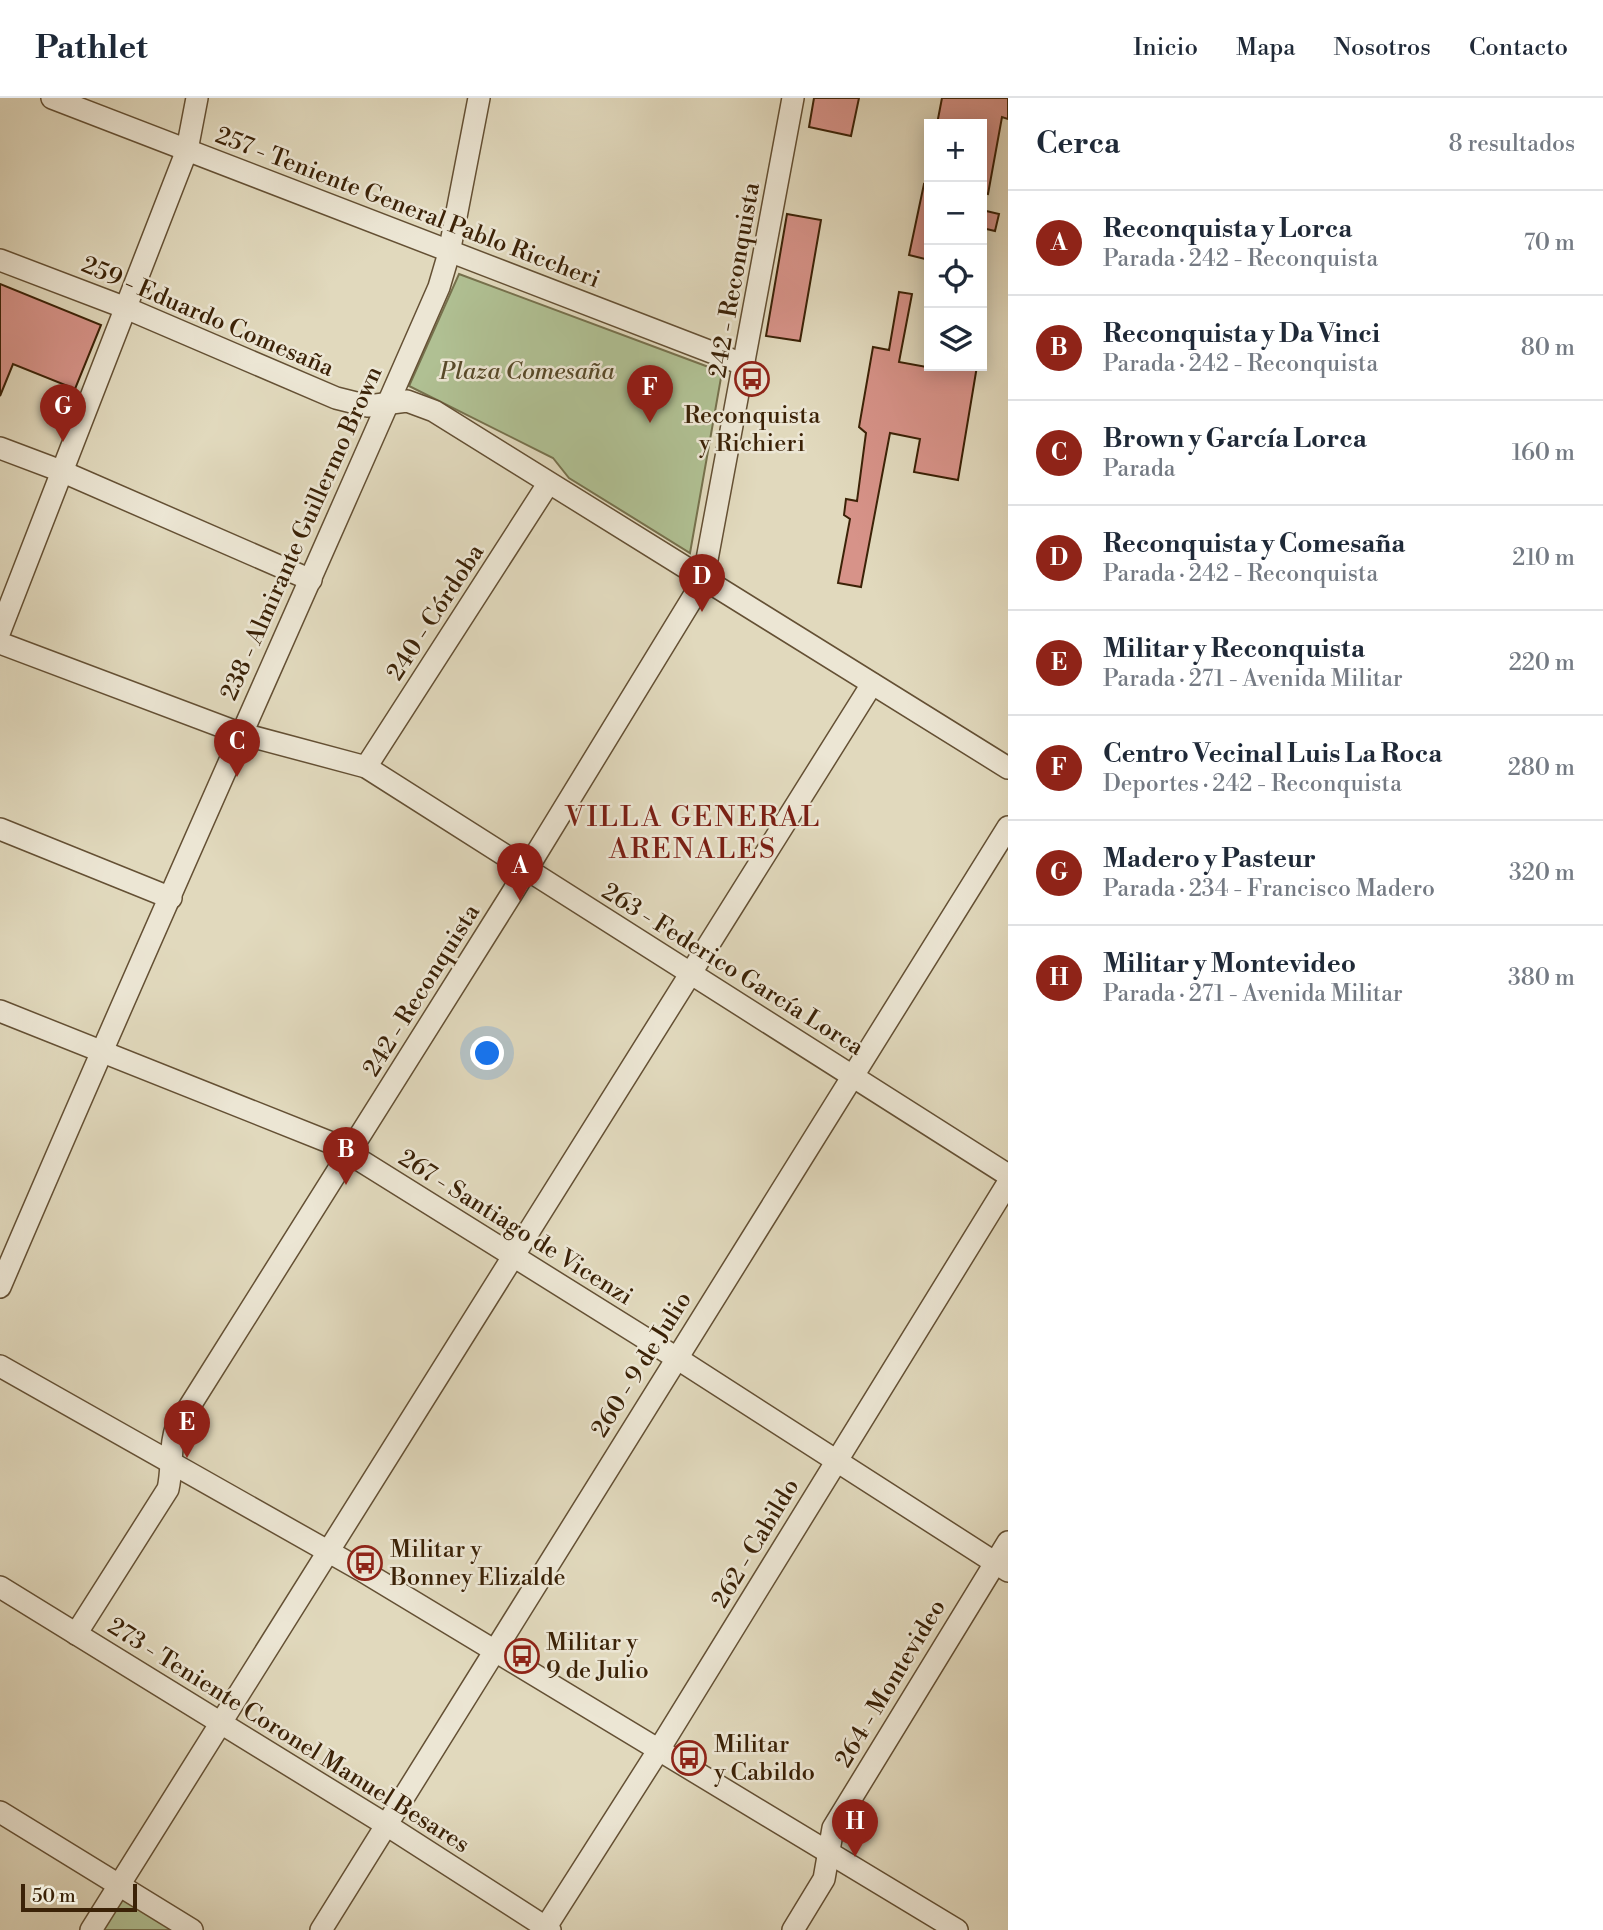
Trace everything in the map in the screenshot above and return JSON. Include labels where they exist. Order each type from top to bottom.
[{"type":"street","name":"257 - Teniente General Pablo Riccheri","points":[[52,98],[745,365]]},
{"type":"street","points":[[0,631],[187,150],[197,98]]},
{"type":"street","name":"238 - Almirante Guillermo Brown","points":[[0,1287],[100,1053],[171,898],[239,733],[311,580],[439,287],[449,253],[479,98]]},
{"type":"street","name":"242 - Reconquista","points":[[76,1634],[168,1489],[170,1444],[176,1427],[350,1154],[703,581],[745,365],[787,99]]},
{"type":"street","name":"259 - Eduardo Comesaña","points":[[0,260],[126,308],[336,398],[368,406],[407,401],[434,411],[703,581],[1008,768]]},
{"type":"street","points":[[0,448],[61,471],[311,580]]},
{"type":"street","name":"240 - Córdoba","points":[[366,767],[548,484]]},
{"type":"street","name":"263 - Federico García Lorca","points":[[0,643],[239,733],[366,767],[1008,1175]]},
{"type":"street","points":[[91,1930],[872,684]]},
{"type":"street","name":"260 - 9 de Julio","points":[[321,1930],[675,1357],[1008,827]]},
{"type":"street","points":[[0,829],[171,898]]},
{"type":"street","name":"267 - Santiago de Vicenzi","points":[[0,1011],[329,1142],[675,1357],[1001,1567]]},
{"type":"street","name":"262 - Cabildo","points":[[546,1929],[659,1751],[1008,1183]]},
{"type":"street","points":[[0,1366],[328,1551],[957,1930]]},
{"type":"street","name":"264 - Montevideo","points":[[793,1930],[824,1879],[833,1828],[1001,1567],[1008,1542]]},
{"type":"street","name":"273 - Teniente Coronel Manuel Besares","points":[[0,1587],[385,1824],[546,1929]]},
{"type":"street","points":[[0,1812],[192,1930]]},
{"type":"green space","name":"Plaza Comesaña","points":[[459,274],[722,372],[690,553],[569,478],[553,458],[409,386]]},
{"type":"green space","points":[[121,1894],[179,1930],[99,1930]]},
{"type":"building","points":[[814,98],[859,98],[851,136],[809,127]]},
{"type":"building","points":[[942,98],[1008,98],[1008,119],[1002,117],[988,194],[987,119],[938,119]]},
{"type":"building","points":[[924,184],[924,259],[909,255]]},
{"type":"building","points":[[987,211],[999,214],[995,231],[987,229]]},
{"type":"building","points":[[787,214],[821,220],[800,341],[766,336]]},
{"type":"building","points":[[0,284],[101,325],[75,389],[13,364],[0,396]]},
{"type":"building","points":[[899,292],[912,294],[899,362],[924,367],[924,371],[976,371],[958,480],[914,472],[920,439],[890,433],[861,587],[838,583],[850,519],[844,515],[846,499],[857,501],[866,433],[859,427],[873,347],[889,350]]},
{"type":"place","name":"Reconquista y Richieri","points":[[752,379]]},
{"type":"place","name":"Centro Vecinal Luis La Roca","points":[[650,423]]},
{"type":"place","name":"Madero y Pasteur","points":[[63,442]]},
{"type":"place","name":"Reconquista y Comesaña","points":[[702,612]]},
{"type":"place","name":"Brown y García Lorca","points":[[237,777]]},
{"type":"place","name":"Reconquista y Lorca","points":[[520,901]]},
{"type":"place","name":"Reconquista y Da Vinci","points":[[346,1185]]},
{"type":"place","name":"Militar y Reconquista","points":[[187,1458]]},
{"type":"place","name":"Militar y Bonney Elizalde","points":[[365,1563]]},
{"type":"place","name":"Militar y 9 de Julio","points":[[522,1656]]},
{"type":"place","name":"Militar y Cabildo","points":[[689,1758]]},
{"type":"place","name":"Militar y Montevideo","points":[[855,1857]]},
{"type":"district","name":"VILLA GENERAL ARENALES","points":[[693,832]]}]
